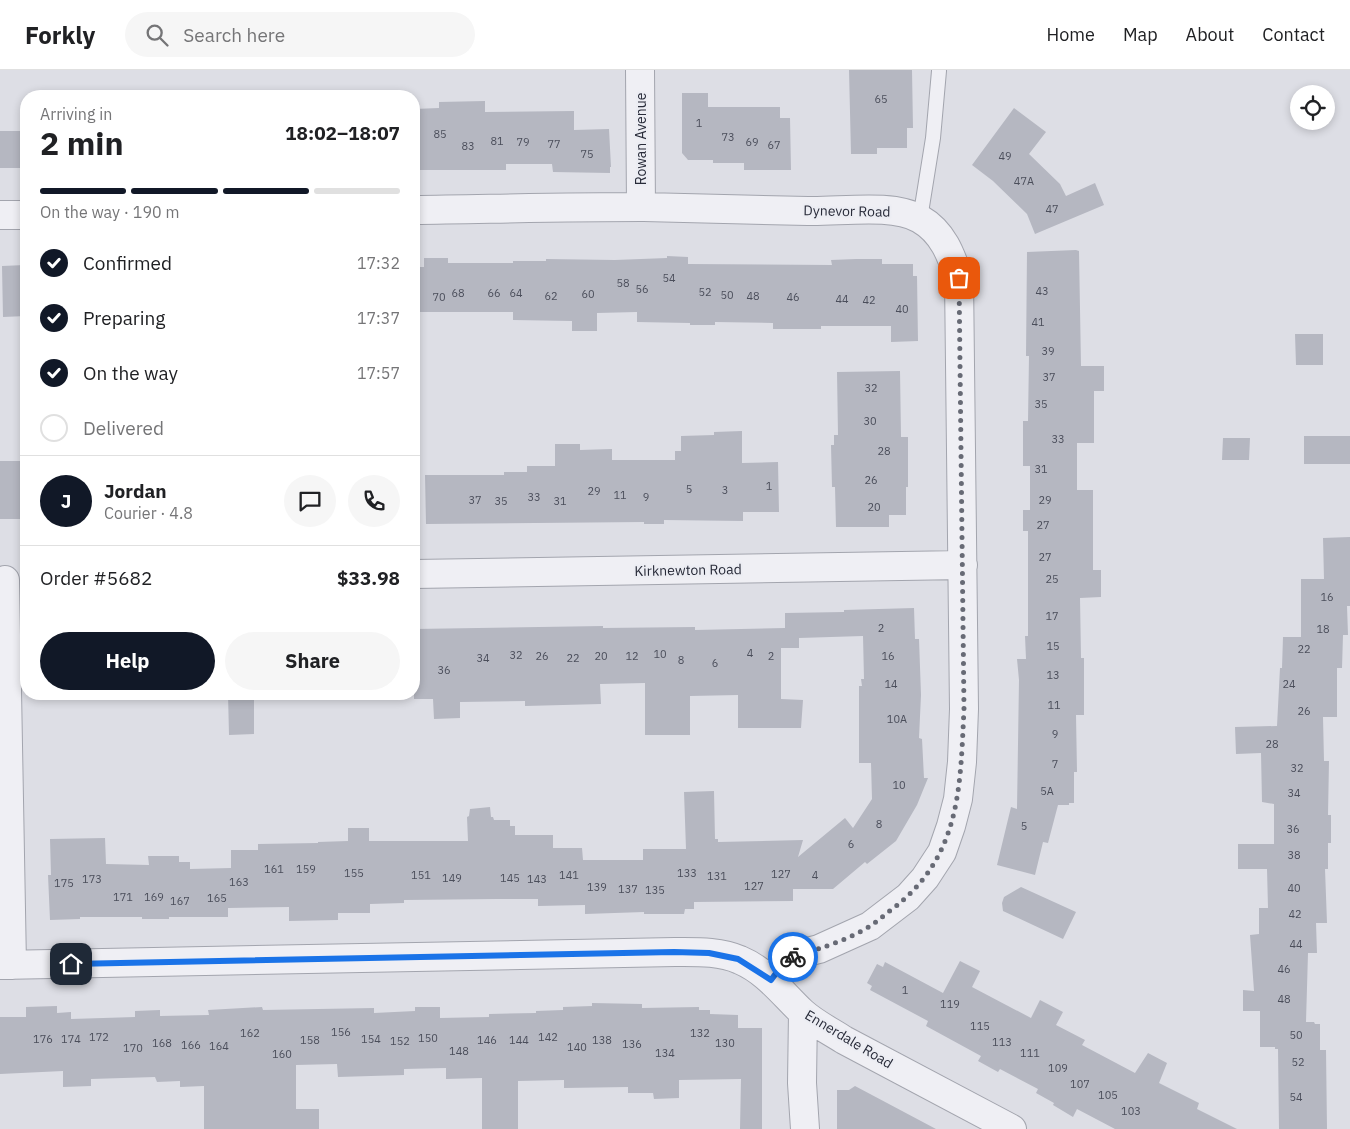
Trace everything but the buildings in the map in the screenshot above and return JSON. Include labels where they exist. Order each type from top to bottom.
[{"type":"street","name":"Rowan Avenue","points":[[640,70],[641,207]]},
{"type":"street","name":"Dynevor Road","points":[[420,210],[641,207],[823,211],[888,210],[905,213],[920,219],[941,237],[951,255],[959,278],[963,566],[964,709],[962,762],[958,799],[942,852],[925,878],[908,897],[870,926],[819,949],[795,955],[783,964],[771,980]]},
{"type":"street","points":[[0,215],[20,215]]},
{"type":"street","name":"Kirknewton Road","points":[[420,574],[963,566]]},
{"type":"street","points":[[6,965],[10,580]]},
{"type":"street","name":"Ennerdale Road","points":[[6,965],[674,952],[709,953],[738,959],[771,980],[803,1013],[844,1040],[1012,1129]]},
{"type":"street","points":[[803,1013],[802,1083],[806,1129]]},
{"type":"lane","points":[[920,219],[933,138],[939,71]]},
{"type":"way so far","points":[[793,957],[819,949],[870,926],[908,897],[925,878],[942,852],[958,799],[962,762],[964,709],[959,278]]},
{"type":"route","points":[[71,964],[674,952],[709,953],[738,959],[752,966],[771,980],[783,964],[793,957]]}]
